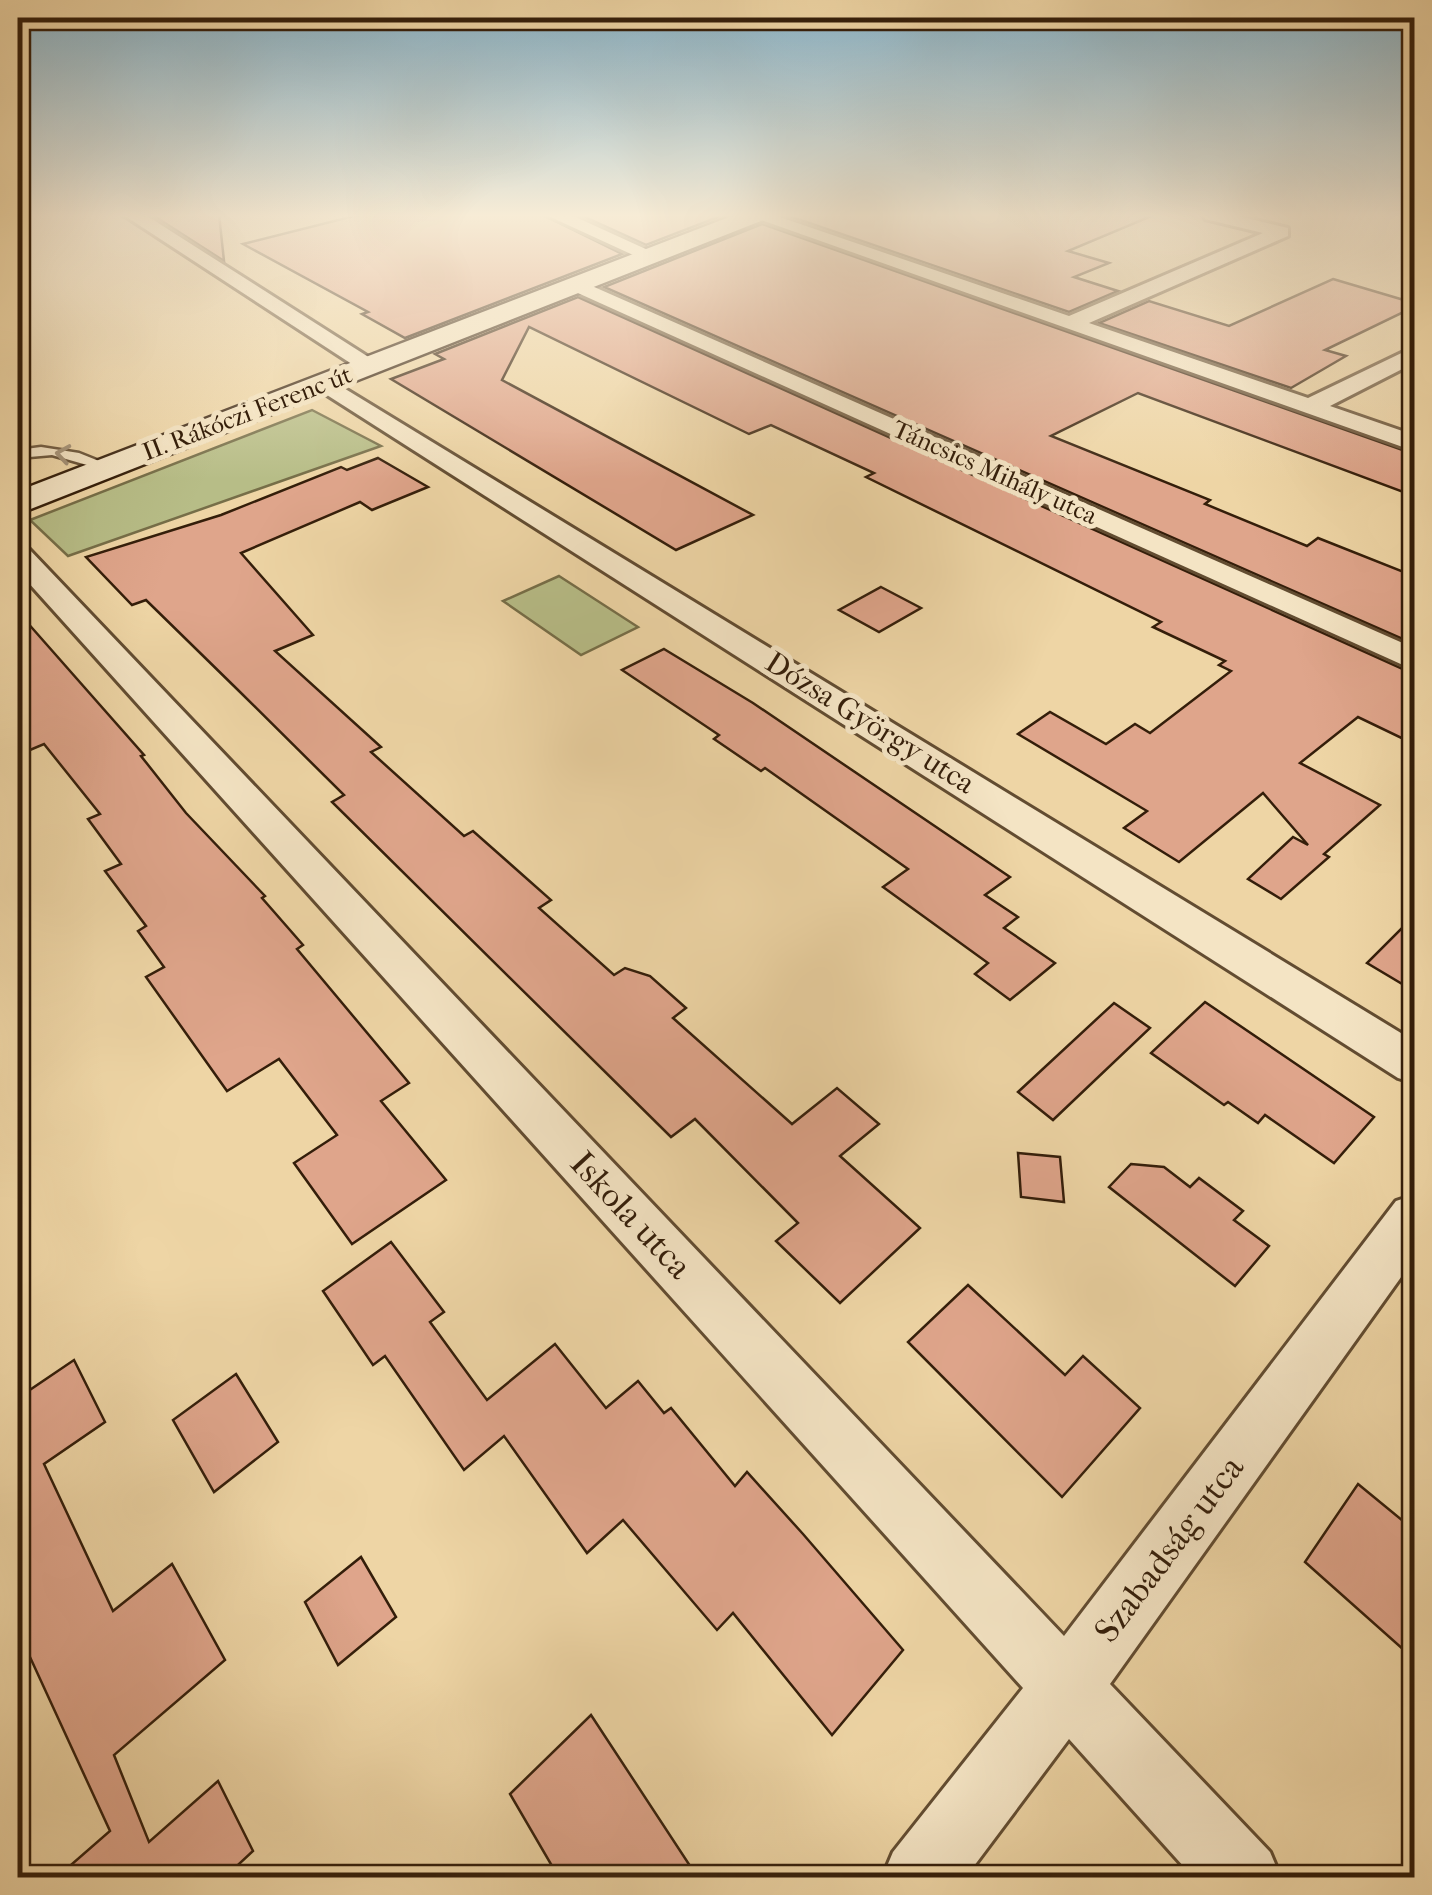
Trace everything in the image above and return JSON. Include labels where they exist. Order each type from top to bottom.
[{"type":"main road","name":"II. Rákóczi Ferenc út","points":[[18,503],[531,302]]},
{"type":"street","points":[[270,302],[369,365]]},
{"type":"street","name":"Táncsics Mihály utca","points":[[615,302],[1414,660]]},
{"type":"street","points":[[1007,302],[1414,444]]},
{"type":"street","points":[[1069,324],[1119,302]]},
{"type":"street","points":[[1309,407],[1414,354]]},
{"type":"street","name":"Dózsa György utca","points":[[324,383],[1414,1064]]},
{"type":"street","name":"Iskola utca","points":[[18,554],[1244,1878]]},
{"type":"street","name":"Szabadság utca","points":[[919,1878],[1414,1218]]},
{"type":"lane","points":[[18,454],[32,450],[75,455],[108,468]]},
{"type":"green space","points":[[312,410],[381,446],[68,556],[30,520]]},
{"type":"green space","points":[[559,576],[638,627],[581,655],[503,601]]},
{"type":"building","points":[[350,302],[497,302],[405,338],[362,314],[368,312]]},
{"type":"building","points":[[564,302],[590,302],[1414,674],[1414,744],[1358,717],[1300,763],[1380,805],[1324,854],[1329,857],[1281,899],[1248,879],[1293,837],[1308,845],[1263,793],[1179,862],[1124,828],[1147,811],[1018,734],[1050,712],[1106,744],[1135,724],[1150,733],[1231,671],[1219,665],[1225,661],[1153,627],[1161,622],[866,477],[874,473],[771,425],[749,434],[529,327],[502,380],[753,515],[676,550],[391,379],[444,359],[435,354]]},
{"type":"building","points":[[639,302],[984,302],[1414,454],[1414,496],[1138,393],[1051,436],[1210,500],[1205,504],[1307,546],[1318,538],[1414,576],[1414,644]]},
{"type":"building","points":[[1041,302],[1091,302],[1069,312]]},
{"type":"building","points":[[1154,302],[1229,326],[1281,302],[1414,303],[1414,307],[1325,350],[1346,356],[1291,388],[1099,323]]},
{"type":"building","points":[[378,458],[428,487],[372,510],[360,502],[241,553],[313,635],[275,651],[381,747],[371,752],[464,836],[473,831],[551,900],[539,908],[614,975],[625,968],[650,976],[686,1008],[673,1018],[792,1124],[837,1088],[879,1124],[840,1156],[920,1228],[840,1303],[776,1241],[798,1223],[695,1119],[671,1137],[332,802],[344,795],[146,600],[132,605],[86,557],[221,515],[341,467],[347,470]]},
{"type":"building","points":[[881,587],[921,608],[879,632],[839,610]]},
{"type":"building","points":[[18,612],[144,755],[141,756],[186,813],[265,896],[262,898],[303,945],[297,949],[409,1083],[381,1101],[446,1180],[352,1244],[294,1163],[337,1135],[279,1059],[227,1091],[146,977],[164,967],[138,931],[146,926],[105,871],[121,864],[88,819],[100,814],[44,744],[18,755]]},
{"type":"building","points":[[664,649],[753,703],[1010,877],[985,895],[1018,917],[1004,928],[1055,963],[1010,1000],[975,974],[988,963],[883,887],[908,869],[765,768],[761,771],[714,739],[719,735],[622,670]]},
{"type":"building","points":[[1414,916],[1414,991],[1367,963]]},
{"type":"building","points":[[1205,1002],[1374,1117],[1334,1163],[1265,1115],[1258,1123],[1228,1102],[1224,1105],[1151,1053]]},
{"type":"building","points":[[1114,1003],[1150,1028],[1053,1120],[1018,1092]]},
{"type":"building","points":[[1018,1153],[1060,1157],[1064,1202],[1021,1197]]},
{"type":"building","points":[[1131,1164],[1164,1167],[1190,1187],[1199,1178],[1243,1211],[1234,1220],[1269,1246],[1235,1286],[1109,1187]]},
{"type":"building","points":[[391,1242],[444,1312],[430,1322],[487,1400],[555,1344],[606,1408],[638,1381],[664,1413],[671,1408],[735,1486],[747,1472],[803,1534],[903,1650],[832,1735],[733,1613],[717,1630],[623,1520],[587,1553],[504,1436],[464,1470],[385,1356],[373,1365],[323,1291]]},
{"type":"building","points":[[968,1285],[1065,1375],[1083,1356],[1140,1408],[1062,1497],[908,1342]]},
{"type":"building","points":[[74,1360],[105,1422],[44,1464],[113,1611],[172,1564],[225,1660],[114,1755],[149,1842],[218,1781],[253,1851],[224,1878],[56,1878],[110,1831],[18,1631],[18,1398]]},
{"type":"building","points":[[236,1374],[278,1442],[214,1492],[173,1420]]},
{"type":"building","points":[[1358,1484],[1414,1530],[1414,1659],[1305,1562]]},
{"type":"building","points":[[361,1557],[396,1617],[338,1665],[305,1602]]},
{"type":"building","points":[[591,1715],[698,1878],[559,1878],[510,1794]]}]
